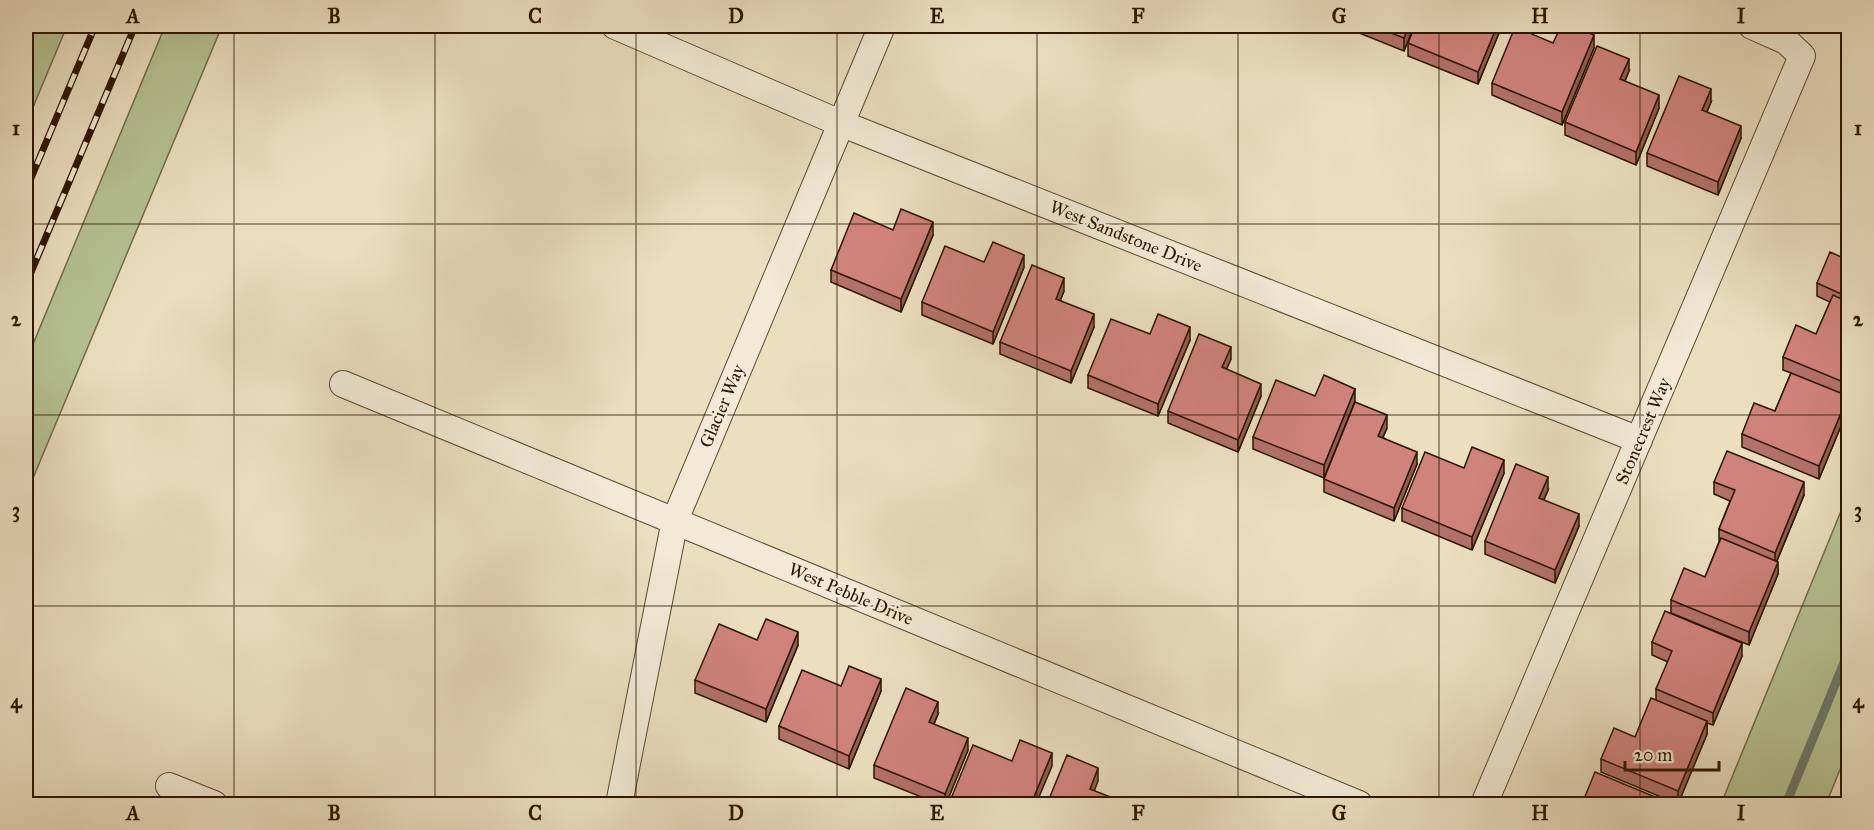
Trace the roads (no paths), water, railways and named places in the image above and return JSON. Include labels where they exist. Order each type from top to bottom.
[{"type":"street","name":"West Sandstone Drive","points":[[615,26],[840,123],[1640,440]]},
{"type":"street","name":"Glacier Way","points":[[619,804],[675,520],[882,26]]},
{"type":"street","name":"Stonecrest Way","points":[[1484,804],[1802,56],[1786,41],[1752,26]]},
{"type":"street","name":"West Pebble Drive","points":[[343,384],[1359,804]]},
{"type":"street","points":[[170,786],[214,804]]},
{"type":"waterway","points":[[1786,804],[1848,653]]},
{"type":"railway","points":[[26,190],[95,26]]},
{"type":"railway","points":[[26,284],[135,26]]}]
